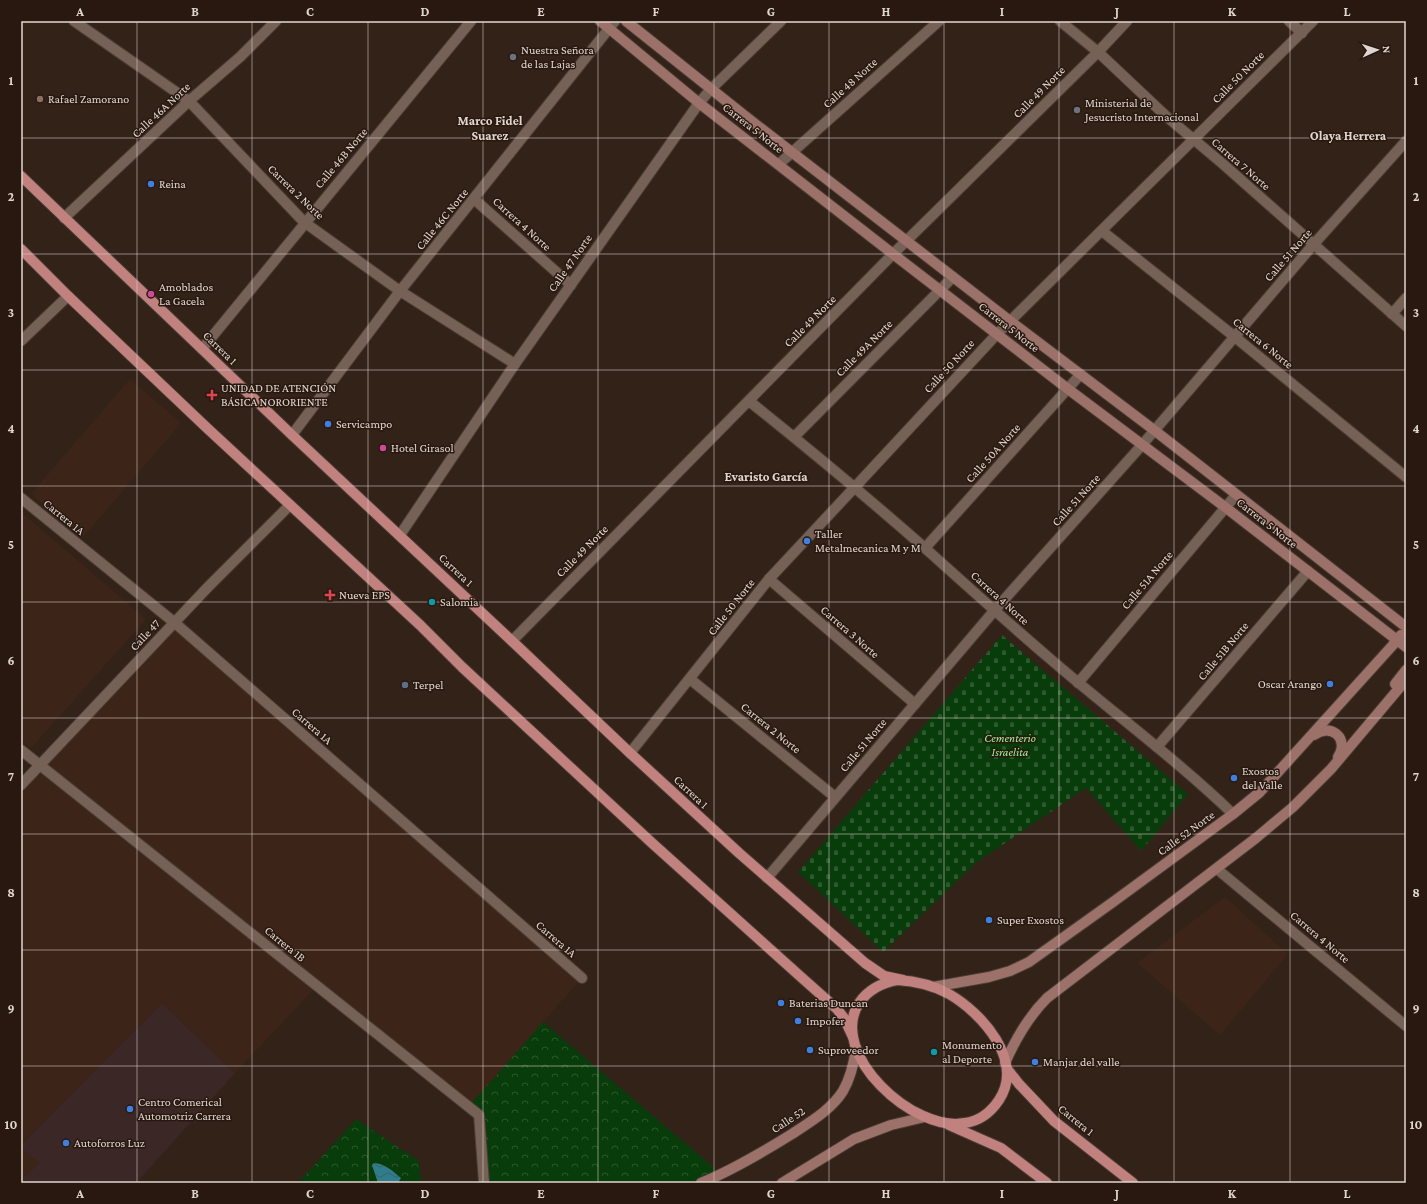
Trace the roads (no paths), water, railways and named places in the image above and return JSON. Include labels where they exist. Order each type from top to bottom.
[{"type":"main road","name":"Carrera 1","points":[[21,176],[292,435],[630,753],[767,878],[834,937],[869,966],[884,976],[933,987],[948,993],[961,1002],[982,1020],[996,1040],[1007,1066],[1028,1094],[1054,1121],[1133,1183]]},
{"type":"main road","points":[[21,249],[68,296],[420,625],[462,667],[652,843],[838,1009],[853,1037],[856,1048],[867,1068],[880,1086],[905,1107],[925,1117],[946,1124],[1001,1148],[1047,1183]]},
{"type":"main road","points":[[853,1037],[852,1025],[857,1006],[866,994],[884,983],[903,980]]},
{"type":"main road","points":[[946,1124],[960,1124],[974,1121],[990,1111],[1002,1097],[1005,1088],[1007,1066]]},
{"type":"street","name":"Carrera 2 Norte","points":[[74,21],[189,101],[304,222],[400,291],[515,364]]},
{"type":"street","name":"Calle 46A Norte","points":[[64,218],[189,101],[240,57],[276,21]]},
{"type":"street","name":"Calle 46B Norte","points":[[202,349],[304,222],[471,21]]},
{"type":"street","name":"Carrera 5 Norte","points":[[600,21],[612,25],[699,103],[893,254],[1406,647]]},
{"type":"street","name":"Carrera 5 Norte","points":[[626,21],[953,278],[1154,430],[1406,628]]},
{"type":"street","name":"Calle 47 Norte","points":[[400,535],[515,364],[699,103],[711,89],[781,21]]},
{"type":"street","name":"Calle 48 Norte","points":[[779,164],[939,21]]},
{"type":"street","name":"Carrera 7 Norte","points":[[1060,21],[1098,52],[1194,140],[1406,326]]},
{"type":"street","name":"Calle 49 Norte","points":[[512,641],[893,254],[907,242],[1098,52],[1127,21]]},
{"type":"street","points":[[1289,21],[1302,33]]},
{"type":"street","name":"Calle 50 Norte","points":[[630,753],[769,579],[997,334],[1313,21]]},
{"type":"street","name":"Calle 46C Norte","points":[[292,435],[400,291],[612,25]]},
{"type":"street","name":"Calle 51 Norte","points":[[767,878],[994,611],[1142,445],[1314,245],[1406,141]]},
{"type":"street","name":"Carrera 4 Norte","points":[[474,199],[571,285]]},
{"type":"street","name":"Carrera 6 Norte","points":[[1102,231],[1235,337],[1406,477]]},
{"type":"street","name":"Calle 49A Norte","points":[[794,437],[953,278]]},
{"type":"street","points":[[21,341],[68,296]]},
{"type":"street","points":[[1392,314],[1406,298]]},
{"type":"street","name":"Calle 50A Norte","points":[[925,548],[1080,375]]},
{"type":"street","name":"Carrera 4 Norte","points":[[749,401],[794,437],[925,548],[994,611],[1078,683],[1157,747],[1233,814]]},
{"type":"street","name":"Calle 51A Norte","points":[[1078,683],[1236,495]]},
{"type":"street","name":"Carrera 1A","points":[[21,498],[175,623],[582,978]]},
{"type":"street","name":"Calle 47","points":[[21,785],[208,587],[290,505]]},
{"type":"street","name":"Calle 51B Norte","points":[[1157,747],[1308,571]]},
{"type":"street","name":"Carrera 3 Norte","points":[[769,579],[915,704]]},
{"type":"street","name":"Calle 52 Norte","points":[[933,987],[989,978],[1010,971],[1029,962],[1233,814],[1260,792],[1392,646],[1406,628]]},
{"type":"street","points":[[1394,694],[1396,683],[1406,670]]},
{"type":"street","name":"Carrera 2 Norte","points":[[690,679],[835,797]]},
{"type":"street","points":[[1007,1066],[1012,1047],[1026,1022],[1047,998],[1217,869],[1293,807],[1331,769],[1406,680]]},
{"type":"street","points":[[1309,739],[1323,730],[1332,731],[1339,737],[1342,742],[1342,750],[1331,769]]},
{"type":"street","name":"Carrera 1B","points":[[21,750],[479,1115],[484,1183]]},
{"type":"street","name":"Carrera 4 Norte","points":[[1217,869],[1406,1026]]},
{"type":"street","name":"Calle 52","points":[[701,1183],[766,1150],[814,1119],[833,1104],[848,1081],[854,1066],[856,1048]]},
{"type":"street","points":[[782,1183],[854,1139],[891,1125],[925,1117]]},
{"type":"water","points":[[374,1163],[385,1166],[401,1178],[398,1183],[378,1183],[372,1165]]},
{"type":"place","name":"Nuestra Señora de las Lajas","points":[[513,57]]},
{"type":"place","name":"Rafael Zamorano","points":[[40,99]]},
{"type":"place","name":"Ministerial de Jesucristo Internacional","points":[[1077,110]]},
{"type":"place","name":"Reina","points":[[151,184]]},
{"type":"place","name":"Amoblados La Gacela","points":[[151,294]]},
{"type":"place","name":"UNIDAD DE ATENCIÓN BÁSICA NORORIENTE","points":[[212,395]]},
{"type":"place","name":"Servicampo","points":[[328,424]]},
{"type":"place","name":"Hotel Girasol","points":[[383,448]]},
{"type":"place","name":"Taller Metalmecanica M y M","points":[[807,541]]},
{"type":"place","name":"Nueva EPS","points":[[330,595]]},
{"type":"place","name":"Salomia","points":[[432,602]]},
{"type":"place","name":"Oscar Arango","points":[[1330,684]]},
{"type":"place","name":"Terpel","points":[[405,685]]},
{"type":"place","name":"Exostos del Valle","points":[[1234,778]]},
{"type":"place","name":"Super Exostos","points":[[989,920]]},
{"type":"place","name":"Baterias Duncan","points":[[781,1003]]},
{"type":"place","name":"Impofer","points":[[798,1021]]},
{"type":"place","name":"Suproveedor","points":[[810,1050]]},
{"type":"place","name":"Monumento al Deporte","points":[[934,1052]]},
{"type":"place","name":"Manjar del valle","points":[[1035,1062]]},
{"type":"place","name":"Centro Comerical Automotriz Carrera","points":[[130,1109]]},
{"type":"place","name":"Autoforros Luz","points":[[66,1143]]},
{"type":"district","name":"Marco Fidel Suarez","points":[[490,128]]},
{"type":"district","name":"Olaya Herrera","points":[[1348,135]]},
{"type":"district","name":"Evaristo García","points":[[766,476]]},
{"type":"park label","name":"Cementerio Israelita","points":[[1010,745]]}]
